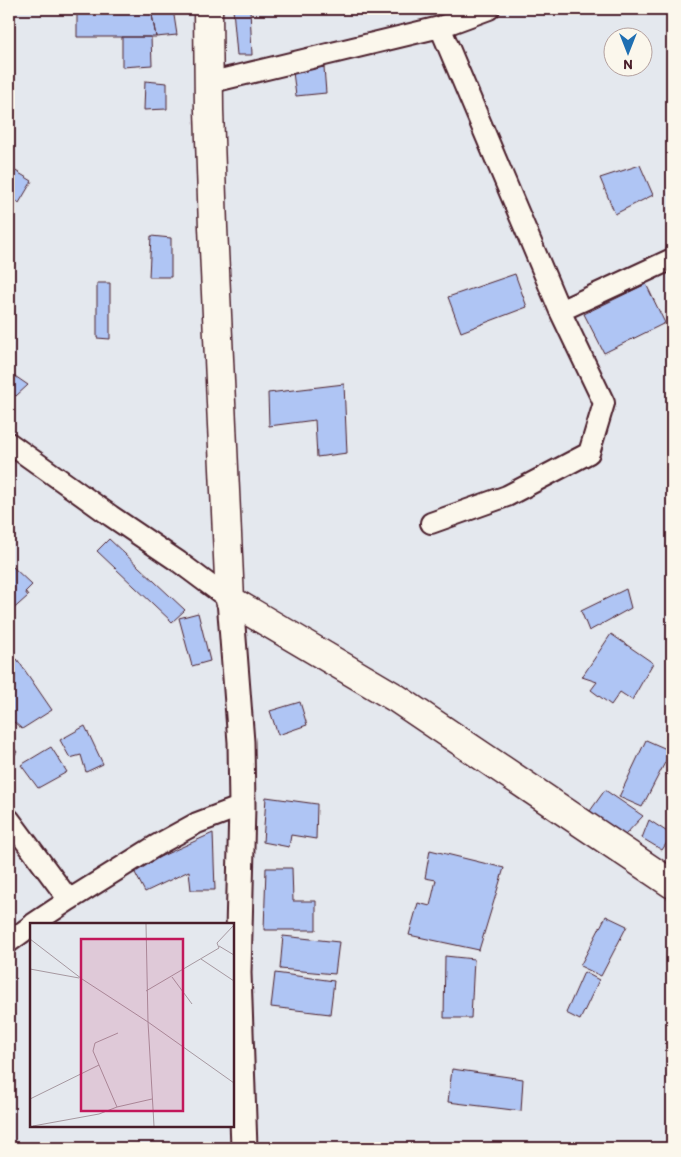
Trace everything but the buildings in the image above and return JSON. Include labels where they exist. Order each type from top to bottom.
[{"type":"main road","points":[[208,9],[208,83],[213,227],[230,600],[396,698],[672,884]]},
{"type":"street","points":[[208,83],[440,28],[489,9]]},
{"type":"street","points":[[431,523],[508,496],[589,454],[604,403],[560,311],[440,28]]},
{"type":"street","points":[[560,311],[672,259]]},
{"type":"street","points":[[9,443],[230,600],[241,742],[242,806],[238,973],[244,1148]]},
{"type":"street","points":[[35,923],[157,845],[197,824],[242,806]]},
{"type":"street","points":[[9,819],[69,900]]},
{"type":"street","points":[[9,942],[30,926]]}]
